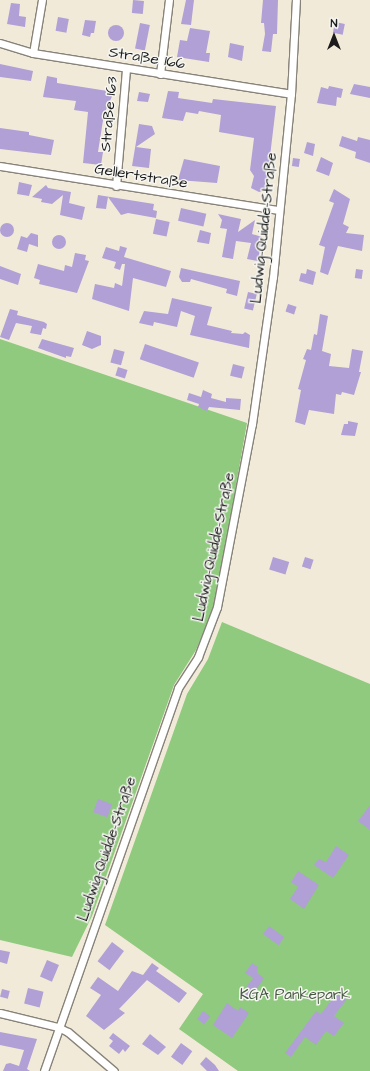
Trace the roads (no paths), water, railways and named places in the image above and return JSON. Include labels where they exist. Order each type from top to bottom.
[{"type":"street","points":[[33,53],[42,0]]},
{"type":"street","points":[[160,74],[169,0]]},
{"type":"street","name":"Ludwig-Quidde-Straße","points":[[44,1071],[58,1027],[178,688],[198,657],[217,607],[252,424],[273,277],[291,94],[296,0]]},
{"type":"street","name":"Straße 166","points":[[0,43],[33,53],[126,69],[291,94]]},
{"type":"street","name":"Straße 163","points":[[116,186],[126,69]]},
{"type":"street","name":"Gellertstraße","points":[[0,166],[116,186],[279,210]]},
{"type":"street","points":[[0,1013],[58,1027],[68,1032],[114,1071]]},
{"type":"park label","name":"KGA Pankepark","points":[[295,995]]}]
